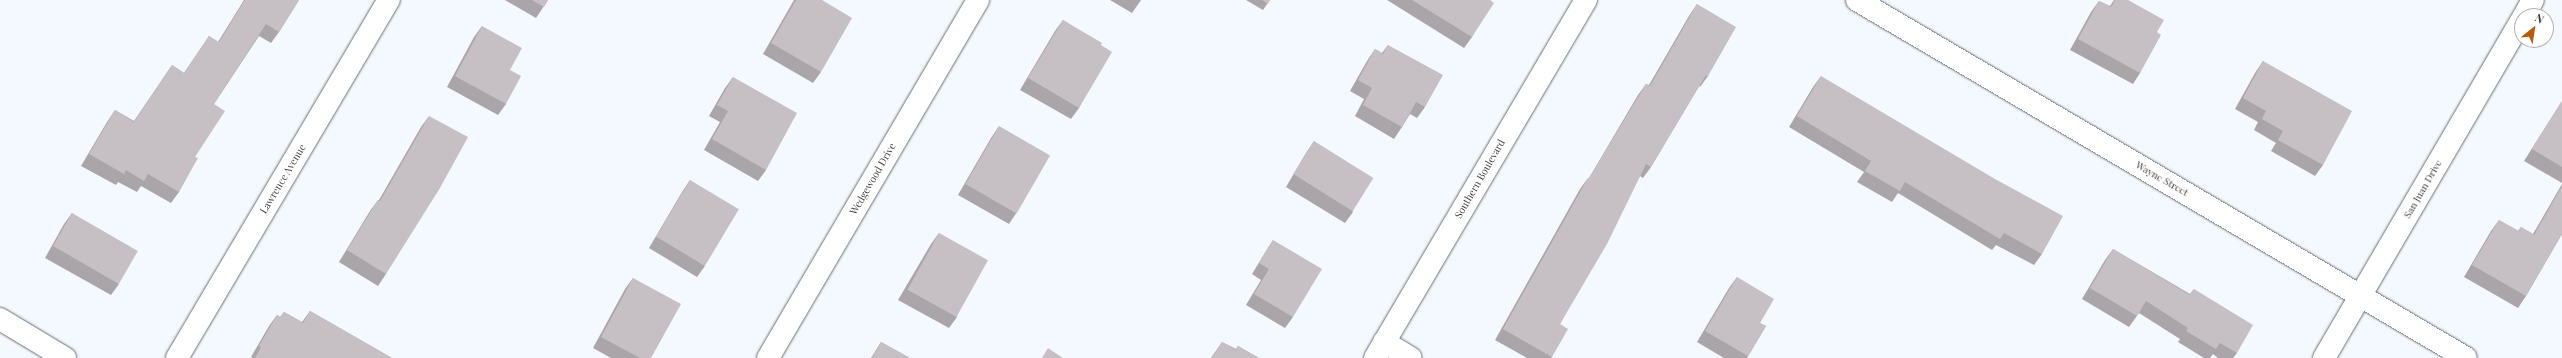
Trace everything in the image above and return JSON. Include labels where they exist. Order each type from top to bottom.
[{"type":"street","name":"Lawrence Avenue","points":[[177,358],[388,0]]},
{"type":"street","name":"Wedgewood Drive","points":[[768,358],[978,0]]},
{"type":"street","name":"Southern Boulevard","points":[[1380,350],[1586,0]]},
{"type":"street","name":"Wayne Street","points":[[1857,0],[2466,358]]},
{"type":"street","name":"San Juan Drive","points":[[2324,358],[2514,33]]},
{"type":"street","points":[[0,319],[65,358]]},
{"type":"street","points":[[1380,350],[1411,358]]},
{"type":"building","points":[[245,0],[299,0],[279,32],[266,24],[214,104],[225,111],[195,157],[198,158],[179,192],[148,174],[144,181],[126,170],[124,174],[89,154],[115,110],[134,122],[172,65],[184,73],[209,36],[219,42]]},
{"type":"building","points":[[532,0],[548,0],[544,7]]},
{"type":"building","points":[[796,0],[822,0],[852,18],[821,72],[771,43]]},
{"type":"building","points":[[1262,0],[1270,0],[1268,4]]},
{"type":"building","points":[[1412,0],[1490,0],[1494,3],[1472,37]]},
{"type":"building","points":[[2115,0],[2128,0],[2164,20],[2157,32],[2161,35],[2140,73],[2078,39],[2099,1],[2111,7]]},
{"type":"building","points":[[1697,4],[1736,27],[1708,76],[1706,75],[1651,167],[1646,164],[1607,244],[1560,324],[1568,329],[1552,357],[1503,329],[1588,178],[1646,84],[1650,86]]},
{"type":"building","points":[[1063,20],[1102,43],[1101,45],[1112,52],[1079,108],[1028,78]]},
{"type":"building","points":[[482,26],[522,48],[510,70],[521,76],[506,104],[455,76]]},
{"type":"building","points":[[1388,45],[1443,75],[1425,107],[1416,102],[1402,127],[1363,105],[1372,88],[1358,80],[1375,49],[1383,54]]},
{"type":"building","points":[[2263,61],[2352,111],[2323,165],[2278,140],[2283,131],[2262,119],[2266,111],[2243,98]]},
{"type":"building","points":[[1821,76],[1995,179],[2063,216],[2042,254],[2004,233],[2000,239],[1905,182],[1900,191],[1865,171],[1871,161],[1797,116]]},
{"type":"building","points":[[733,77],[797,113],[766,170],[712,139],[728,111],[717,105]]},
{"type":"building","points":[[2562,101],[2562,167],[2532,149]]},
{"type":"building","points":[[429,116],[468,137],[440,188],[386,274],[347,250],[378,200],[380,201]]},
{"type":"building","points":[[999,126],[1050,155],[1017,214],[966,184]]},
{"type":"building","points":[[1314,141],[1373,178],[1353,211],[1293,174]]},
{"type":"building","points":[[690,180],[739,209],[705,266],[656,237]]},
{"type":"building","points":[[2562,186],[2562,234],[2526,296],[2472,265],[2499,220],[2519,231],[2521,227],[2534,235]]},
{"type":"building","points":[[72,213],[138,251],[119,284],[53,246]]},
{"type":"building","points":[[939,233],[988,260],[956,317],[907,290]]},
{"type":"building","points":[[1273,240],[1322,269],[1293,317],[1254,294],[1269,269],[1259,263]]},
{"type":"building","points":[[2113,249],[2190,295],[2194,289],[2253,325],[2237,353],[2220,343],[2216,349],[2186,331],[2188,328],[2146,301],[2137,316],[2090,288]]},
{"type":"building","points":[[1737,277],[1774,299],[1760,323],[1766,326],[1748,356],[1705,331]]},
{"type":"building","points":[[633,278],[681,304],[651,358],[640,358],[601,337]]},
{"type":"building","points":[[310,311],[392,358],[255,358],[261,347],[259,346],[277,315],[280,317],[284,312],[303,323]]},
{"type":"building","points":[[881,342],[910,358],[872,358]]},
{"type":"building","points":[[1222,342],[1236,350],[1238,346],[1259,358],[1212,358]]},
{"type":"building","points":[[1048,348],[1063,358],[1042,358]]}]
